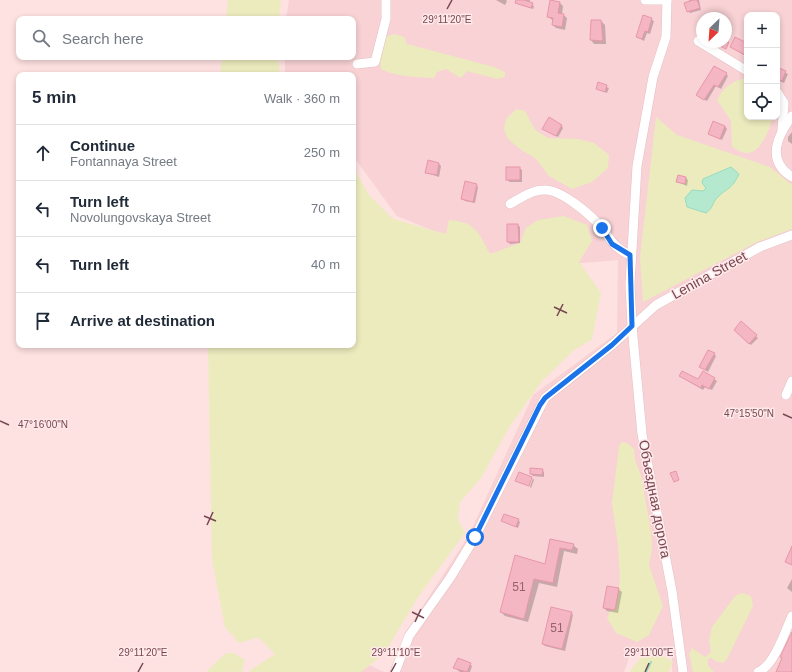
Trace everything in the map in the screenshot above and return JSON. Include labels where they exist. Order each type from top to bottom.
[{"type":"street","points":[[357,64],[375,62],[386,19],[386,0]]},
{"type":"street","points":[[645,0],[667,0]]},
{"type":"street","name":"Объездная дорога","points":[[667,0],[666,37],[653,77],[637,166],[630,255],[632,326],[642,434],[672,591],[683,672]]},
{"type":"street","points":[[709,48],[744,69]]},
{"type":"street","points":[[780,97],[784,103],[792,110]]},
{"type":"street","points":[[784,103],[781,130],[776,144],[777,156],[782,168],[792,176]]},
{"type":"street","points":[[781,130],[792,116]]},
{"type":"street","points":[[510,204],[543,190],[558,193],[590,216],[602,228],[612,244],[630,255]]},
{"type":"street","name":"Lenina Street","points":[[395,672],[409,636],[450,578],[475,537],[540,405],[554,390],[612,345],[656,305],[677,292],[760,248],[792,235]]},
{"type":"street","points":[[786,395],[792,381]]},
{"type":"street","points":[[758,672],[768,665],[778,648],[792,616]]},
{"type":"shaded area","points":[[228,0],[281,0],[279,16],[226,16]]},
{"type":"shaded area","points":[[289,0],[792,0],[792,672],[672,672],[672,653],[631,652],[624,672],[389,672],[408,629],[469,535],[533,395],[617,333],[618,260],[547,266],[515,264],[397,216],[356,160],[356,72],[285,72],[285,60],[356,60],[356,16],[286,16]]},
{"type":"shaded area","points":[[395,34],[404,37],[407,44],[494,67],[505,72],[505,77],[497,79],[467,71],[461,78],[446,69],[437,72],[434,78],[407,76],[387,72],[381,69],[381,52],[383,43],[387,36]]},
{"type":"shaded area","points":[[222,60],[278,60],[280,72],[220,72]]},
{"type":"shaded area","points":[[744,79],[744,120],[772,120],[764,140],[754,151],[748,153],[740,152],[732,146],[731,121],[717,100],[725,88]]},
{"type":"shaded area","points":[[516,109],[525,111],[535,130],[548,138],[578,139],[594,143],[609,155],[608,168],[592,182],[572,189],[549,176],[536,159],[508,139],[504,129],[506,119]]},
{"type":"shaded area","points":[[656,117],[677,135],[770,167],[792,185],[792,229],[757,242],[643,302],[640,257]]},
{"type":"shaded area","points":[[731,167],[739,174],[734,183],[716,199],[706,213],[687,207],[685,198],[692,190],[703,191],[706,188],[702,183],[703,179]]},
{"type":"shaded area","points":[[356,172],[369,195],[393,219],[446,234],[449,220],[465,223],[471,226],[479,234],[490,254],[520,243],[526,228],[538,220],[564,216],[587,225],[592,241],[579,262],[601,293],[592,339],[573,351],[542,381],[510,426],[481,478],[460,502],[458,519],[465,533],[418,597],[384,654],[361,672],[248,672],[275,654],[258,637],[239,643],[225,627],[212,560],[208,348],[356,348]]},
{"type":"shaded area","points":[[622,442],[627,443],[634,449],[635,460],[641,475],[651,532],[652,549],[649,565],[663,606],[649,635],[637,642],[616,633],[607,618],[618,596],[620,575],[618,545],[612,503],[619,446]]},
{"type":"shaded area","points":[[742,593],[751,596],[753,606],[727,659],[723,663],[711,658],[708,659],[708,665],[714,672],[693,672],[689,654],[692,648],[705,657],[711,652],[709,641],[712,627],[736,595]]},
{"type":"shaded area","points":[[647,651],[662,655],[673,662],[669,672],[629,672]]},
{"type":"shaded area","points":[[226,653],[233,653],[245,660],[242,672],[234,672],[233,670],[232,672],[206,672]]},
{"type":"shaded area","points":[[367,664],[384,672],[344,672]]},
{"type":"building","points":[[516,0],[524,0],[533,3],[531,8],[515,3]]},
{"type":"building","points":[[550,0],[560,2],[558,13],[564,14],[562,27],[552,25],[553,18],[547,17]]},
{"type":"building","points":[[697,0],[700,8],[687,12],[684,3]]},
{"type":"building","points":[[643,15],[652,18],[648,32],[645,31],[642,39],[636,37]]},
{"type":"building","points":[[591,20],[601,20],[603,41],[590,40]]},
{"type":"building","points":[[735,37],[744,42],[744,54],[732,48],[732,43]]},
{"type":"building","points":[[714,66],[727,73],[718,87],[714,85],[704,100],[696,95]]},
{"type":"building","points":[[780,68],[786,71],[782,81],[780,80]]},
{"type":"building","points":[[598,82],[607,85],[605,92],[596,89]]},
{"type":"building","points":[[549,117],[562,125],[556,136],[542,129]]},
{"type":"building","points":[[713,121],[725,126],[720,139],[708,134]]},
{"type":"building","points":[[428,160],[439,163],[437,175],[425,173]]},
{"type":"building","points":[[506,167],[520,167],[520,180],[506,180]]},
{"type":"building","points":[[678,175],[686,177],[685,184],[676,182]]},
{"type":"building","points":[[465,181],[477,184],[473,202],[461,199]]},
{"type":"building","points":[[507,224],[518,224],[519,242],[507,242]]},
{"type":"building","points":[[741,321],[757,335],[749,344],[734,330]]},
{"type":"building","points":[[708,350],[715,353],[705,370],[699,367]]},
{"type":"building","points":[[682,371],[698,379],[703,371],[715,378],[709,389],[702,385],[701,388],[679,376]]},
{"type":"building","points":[[530,468],[543,469],[542,475],[530,474]]},
{"type":"building","points":[[676,471],[679,480],[674,482],[670,473]]},
{"type":"building","points":[[519,472],[532,477],[529,486],[515,481]]},
{"type":"building","points":[[504,514],[519,519],[516,527],[501,521]]},
{"type":"building","points":[[550,539],[574,544],[572,550],[560,548],[553,583],[534,579],[524,619],[500,612],[515,555],[545,564]]},
{"type":"building","points":[[792,546],[792,565],[785,562]]},
{"type":"building","points":[[607,586],[619,588],[615,610],[603,608]]},
{"type":"building","points":[[551,607],[572,612],[562,649],[542,644]]},
{"type":"building","points":[[792,632],[792,672],[776,672],[782,658],[780,657]]},
{"type":"building","points":[[458,658],[471,663],[467,672],[453,668]]},
{"type":"waterway","points":[[646,672],[651,662]]},
{"type":"route","points":[[475,537],[540,405],[545,398],[612,345],[632,326],[630,304],[630,255],[612,244],[602,228]]}]
